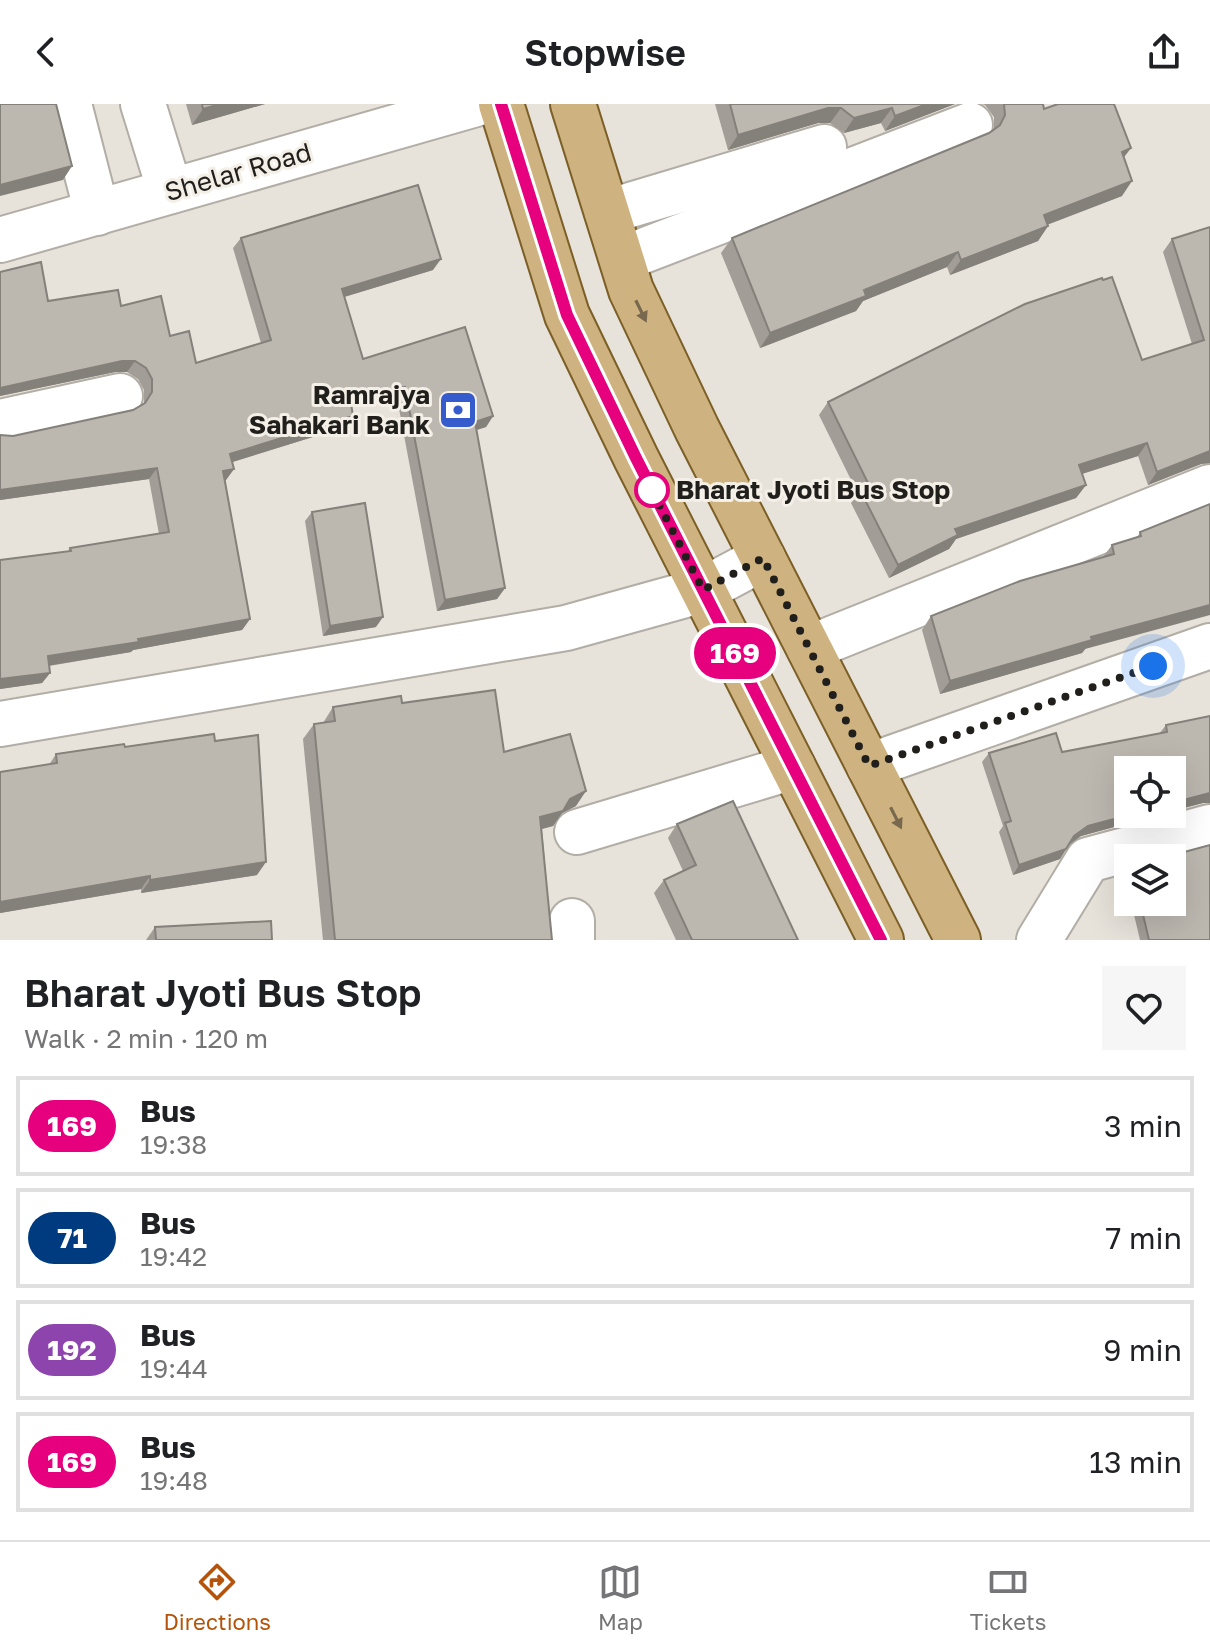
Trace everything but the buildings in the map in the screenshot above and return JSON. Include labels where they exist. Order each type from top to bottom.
[{"type":"main road","points":[[501,104],[567,315],[631,449],[881,940]]},
{"type":"main road","points":[[573,104],[631,290],[697,429],[958,940]]},
{"type":"street","points":[[69,104],[97,213]]},
{"type":"street","points":[[143,104],[170,191]]},
{"type":"street","name":"Shelar Road","points":[[0,240],[476,104]]},
{"type":"street","points":[[622,259],[970,125]]},
{"type":"street","points":[[607,212],[824,147]]},
{"type":"street","points":[[0,422],[120,396]]},
{"type":"street","points":[[809,648],[1210,487]]},
{"type":"street","points":[[0,724],[566,628],[703,590],[763,558]]},
{"type":"street","points":[[869,766],[1210,646]]},
{"type":"street","points":[[577,832],[793,767]]},
{"type":"street","points":[[1039,940],[1088,860],[1210,827]]},
{"type":"bus line","name":"169","points":[[501,104],[567,315],[636,458],[881,940]]},
{"type":"place","name":"Ramrajya Sahakari Bank","points":[[458,410]]},
{"type":"place","name":"Bharat Jyoti Bus Stop","points":[[652,490]]},
{"type":"route","points":[[652,490],[649,485],[703,590],[763,558],[869,766],[1153,666]]}]
